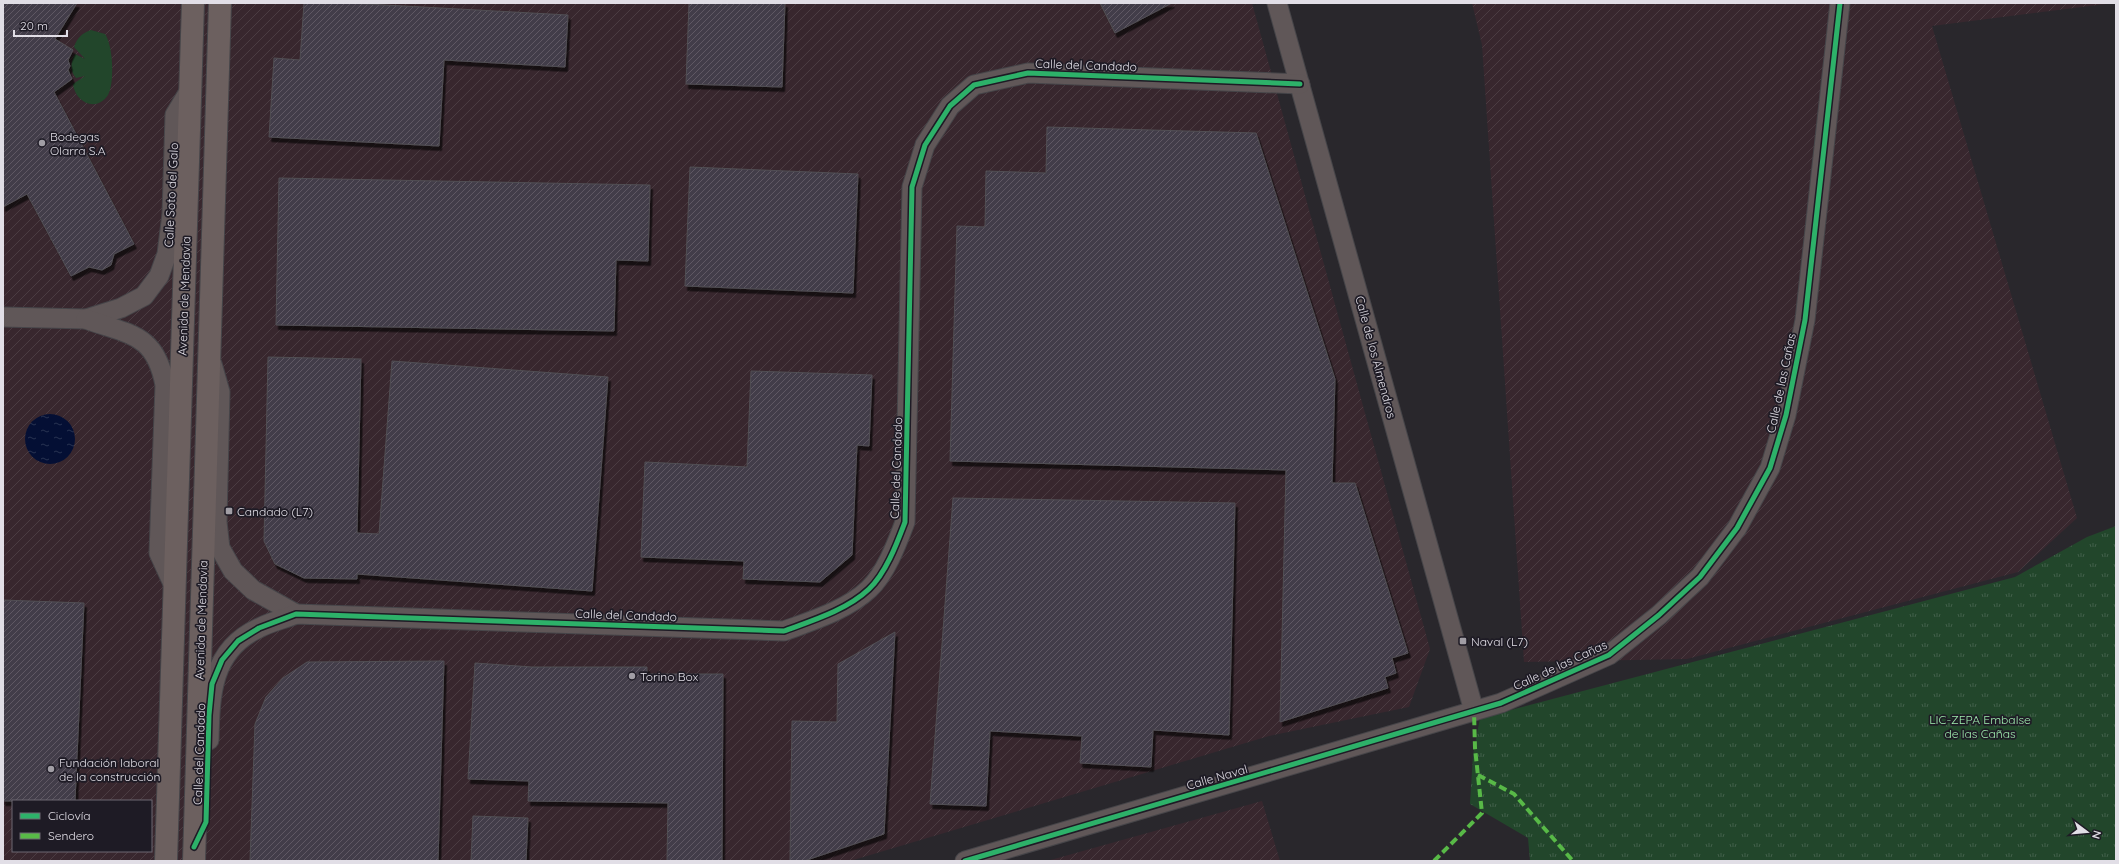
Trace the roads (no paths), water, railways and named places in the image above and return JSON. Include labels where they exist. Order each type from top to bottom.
[{"type":"main road","name":"Avenida de Mendavia","points":[[166,861],[193,3]]},
{"type":"main road","name":"Avenida de Mendavia","points":[[194,854],[220,3]]},
{"type":"street","name":"Calle de los Almendros","points":[[1277,3],[1474,711]]},
{"type":"street","name":"Calle de las Cañas","points":[[1474,711],[1501,703],[1609,655],[1659,615],[1700,577],[1737,528],[1770,468],[1786,415],[1805,320],[1840,3]]},
{"type":"street","name":"Calle del Candado","points":[[194,854],[206,822],[209,715],[212,684],[222,660],[238,641],[259,628],[296,614],[784,630],[832,613],[869,589],[892,556],[905,522],[912,187],[925,145],[950,106],[974,85],[1028,73],[1300,84]]},
{"type":"street","name":"Calle Soto del Galo","points":[[3,317],[86,319],[121,308],[144,296],[159,276],[167,254],[172,214],[175,115],[190,90]]},
{"type":"street","name":"Avenida de Mendavia","points":[[86,319],[130,333],[150,348],[161,365],[165,385],[159,553],[175,589]]},
{"type":"street","name":"Avenida de Mendavia","points":[[209,355],[220,392],[217,522],[220,548],[233,571],[253,590],[296,614]]},
{"type":"street","name":"Calle Naval","points":[[966,861],[1474,711]]},
{"type":"water","points":[[45,414],[55,414],[68,421],[75,434],[75,444],[68,457],[55,464],[45,464],[36,460],[29,453],[25,444],[25,434],[29,425],[36,418]]},
{"type":"place","name":"Bodegas Olarra S.A","points":[[42,143]]},
{"type":"place","name":"Candado (L7)","points":[[229,511]]},
{"type":"place","name":"Naval (L7)","points":[[1463,641]]},
{"type":"place","name":"Torino Box","points":[[632,676]]},
{"type":"place","name":"Fundación laboral de la construcción","points":[[51,769]]},
{"type":"park label","name":"LIC-ZEPA Embalse de las Cañas","points":[[1980,726]]}]
